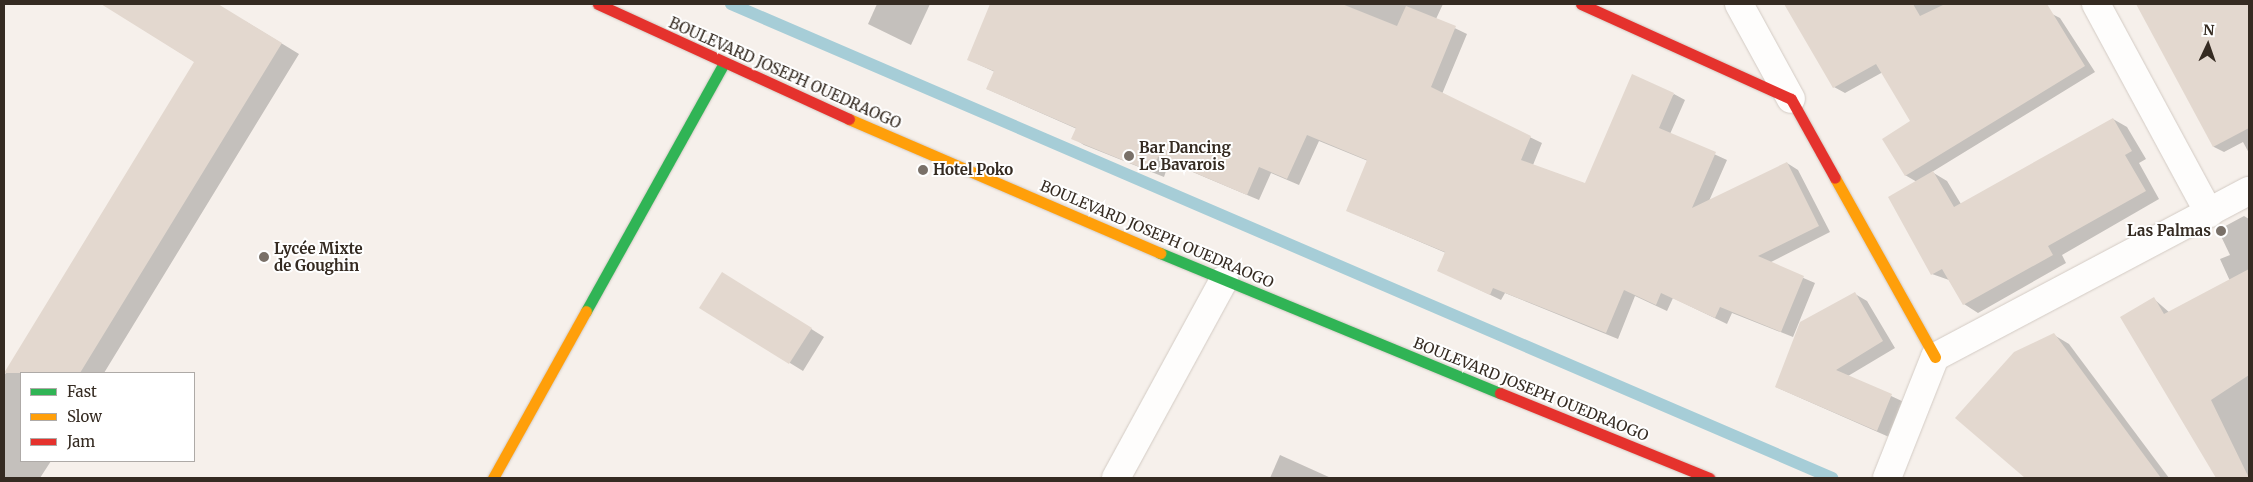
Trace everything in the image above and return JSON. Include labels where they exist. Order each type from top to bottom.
[{"type":"street","name":"BOULEVARD JOSEPH OUEDRAOGO","points":[[598,4],[723,65],[1224,280],[1709,478]]},
{"type":"street","points":[[1581,4],[1792,99]]},
{"type":"street","points":[[1739,4],[1935,357]]},
{"type":"street","points":[[2096,4],[2208,213]]},
{"type":"street","points":[[493,478],[723,65]]},
{"type":"street","points":[[1887,478],[1935,357],[2249,191]]},
{"type":"street","points":[[1116,478],[1224,280]]},
{"type":"building","points":[[101,4],[218,4],[282,43],[81,372],[4,373],[194,62]]},
{"type":"building","points":[[990,4],[1342,4],[1397,26],[1406,6],[1456,26],[1431,87],[1531,136],[1521,160],[1585,183],[1632,74],[1674,93],[1659,128],[1716,152],[1692,208],[1787,162],[1819,226],[1758,256],[1804,276],[1781,332],[1720,307],[1715,318],[1661,293],[1656,305],[1624,290],[1606,333],[1493,288],[1490,295],[1437,271],[1445,252],[1346,211],[1367,160],[1307,135],[1287,179],[1259,167],[1247,195],[1158,157],[1152,172],[1071,139],[1076,128],[986,89],[994,71],[967,60]]},
{"type":"building","points":[[1784,4],[1913,4],[1920,16],[1945,4],[2047,4],[2085,66],[1905,176],[1882,139],[1910,121],[1876,64],[1833,88]]},
{"type":"building","points":[[2136,4],[2249,4],[2249,128],[2213,147]]},
{"type":"building","points":[[2113,118],[2132,151],[2125,155],[2146,191],[2048,246],[2053,255],[1963,305],[1942,269],[1931,275],[1888,197],[1933,171],[1954,207]]},
{"type":"building","points":[[2249,269],[2249,375],[2211,400],[2249,478],[2216,478],[2120,317],[2154,297],[2164,314]]},
{"type":"building","points":[[722,272],[812,328],[789,364],[699,308]]},
{"type":"building","points":[[1855,292],[1883,341],[1836,370],[1892,394],[1877,431],[1775,387],[1800,322]]},
{"type":"building","points":[[2054,333],[2161,478],[2025,478],[1955,418],[2014,352]]},
{"type":"waterway","points":[[731,4],[1832,478]]},
{"type":"traffic: fast","points":[[586,311],[723,65]]},
{"type":"traffic: fast","points":[[1160,253],[1500,393]]},
{"type":"traffic: slow","points":[[849,119],[1160,253]]},
{"type":"traffic: slow","points":[[1835,178],[1935,357]]},
{"type":"traffic: slow","points":[[493,478],[586,311]]},
{"type":"traffic: jam","points":[[598,4],[849,119]]},
{"type":"traffic: jam","points":[[1581,4],[1791,99],[1835,178]]},
{"type":"traffic: jam","points":[[1500,393],[1709,478]]},
{"type":"place","name":"Bar Dancing Le Bavarois","points":[[1129,156]]},
{"type":"place","name":"Hotel Poko","points":[[923,170]]},
{"type":"place","name":"Las Palmas","points":[[2221,231]]},
{"type":"place","name":"Lycée Mixte de Goughin","points":[[264,257]]}]
